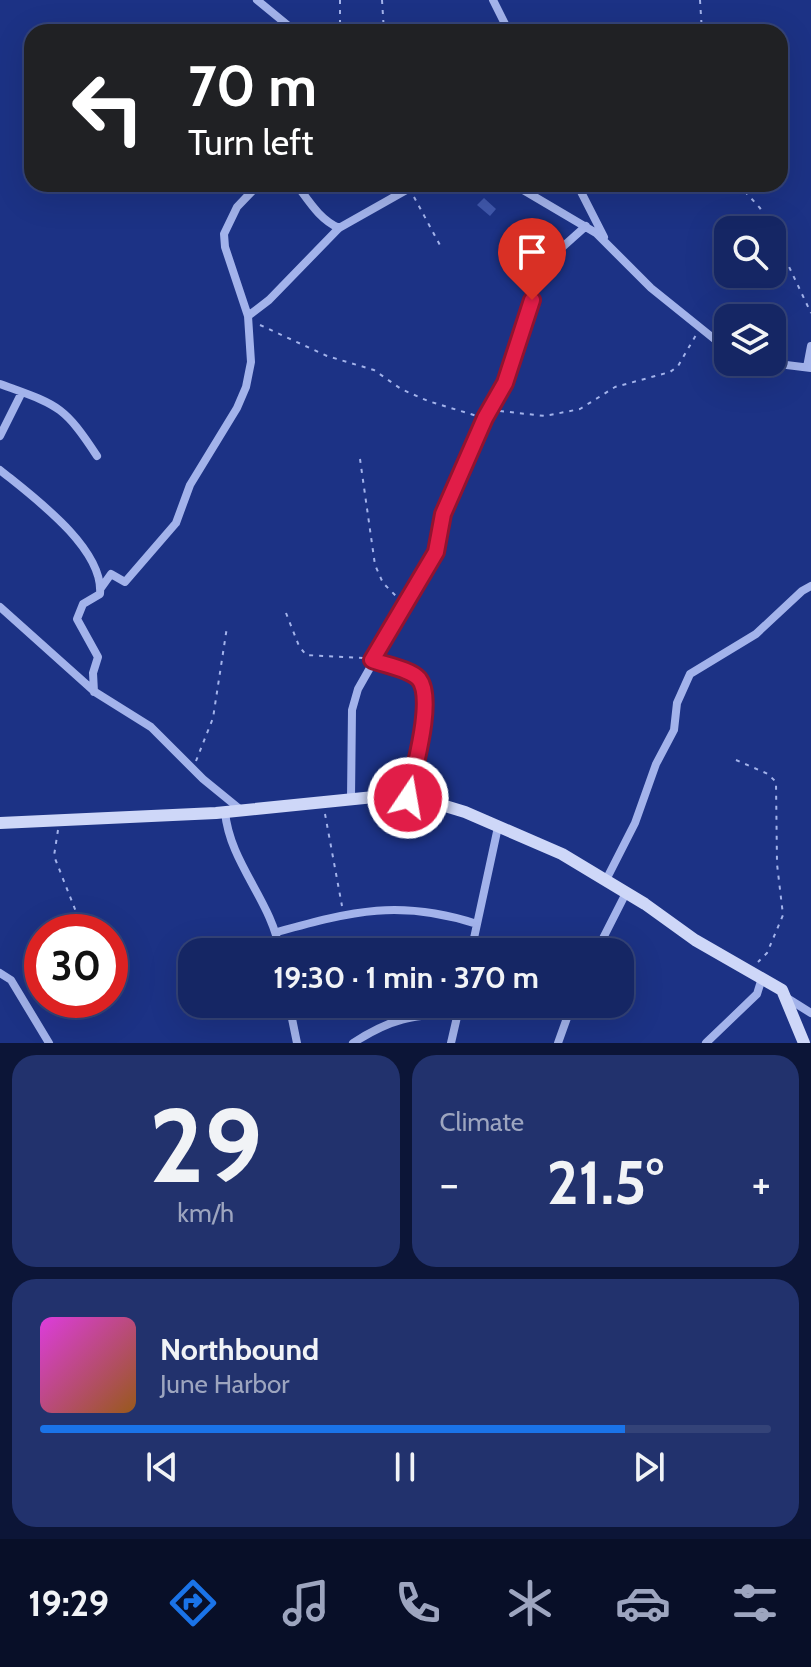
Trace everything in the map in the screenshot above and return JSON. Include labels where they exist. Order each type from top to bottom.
[{"type":"street","points":[[257,0],[286,24]]},
{"type":"street","points":[[493,0],[505,24]]},
{"type":"street","points":[[95,692],[93,673],[98,657],[77,619],[83,604],[99,596],[111,574],[127,581],[137,565],[176,523],[190,485],[237,408],[246,387],[251,362],[248,317],[225,247],[224,234],[237,207],[252,192]]},
{"type":"street","points":[[302,192],[328,223],[339,228]]},
{"type":"street","points":[[248,317],[269,300],[339,228],[404,192]]},
{"type":"street","points":[[527,192],[586,226],[607,242],[651,288],[714,339]]},
{"type":"street","points":[[581,192],[607,242]]},
{"type":"street","points":[[351,798],[352,710],[372,660],[436,552],[443,514],[518,349],[541,272],[548,260],[586,226]]},
{"type":"street","points":[[786,365],[809,368],[811,346]]},
{"type":"street","points":[[0,384],[65,412],[97,456]]},
{"type":"street","points":[[0,436],[22,392]]},
{"type":"street","points":[[0,470],[69,531],[87,554],[101,588]]},
{"type":"street","points":[[606,880],[635,823],[656,764],[674,730],[677,703],[690,674],[756,634],[811,586]]},
{"type":"street","points":[[0,607],[95,692],[151,727],[193,770],[241,810]]},
{"type":"street","points":[[372,660],[414,675],[423,688],[424,714],[408,798]]},
{"type":"street","points":[[0,823],[225,812],[351,798],[408,798],[465,812],[542,844],[606,880],[695,940],[782,990],[804,1043]]},
{"type":"street","points":[[225,812],[231,845],[278,938]]},
{"type":"street","points":[[474,938],[498,827]]},
{"type":"street","points":[[603,938],[626,893]]},
{"type":"street","points":[[277,932],[344,915],[426,910],[477,924]]},
{"type":"street","points":[[0,973],[11,980],[49,1043]]},
{"type":"street","points":[[706,1043],[752,1001],[762,978]]},
{"type":"street","points":[[787,998],[811,1013]]},
{"type":"street","points":[[292,1018],[297,1043]]},
{"type":"street","points":[[353,1043],[382,1024],[402,1018]]},
{"type":"street","points":[[451,1043],[457,1018]]},
{"type":"street","points":[[558,1043],[567,1018]]},
{"type":"path","points":[[340,0],[340,24]]},
{"type":"path","points":[[382,0],[384,24]]},
{"type":"path","points":[[700,0],[702,24]]},
{"type":"path","points":[[236,192],[246,198]]},
{"type":"path","points":[[415,192],[441,247]]},
{"type":"path","points":[[745,192],[764,216]]},
{"type":"path","points":[[786,260],[811,313]]},
{"type":"path","points":[[248,317],[327,356],[374,370],[401,389],[428,401],[488,414],[545,416],[580,409],[615,387],[670,372],[678,366],[700,328]]},
{"type":"path","points":[[360,459],[378,574],[405,605]]},
{"type":"path","points":[[286,613],[295,638],[306,655],[372,660]]},
{"type":"path","points":[[193,770],[213,718],[227,627]]},
{"type":"path","points":[[736,760],[768,774],[776,782],[777,864],[783,915],[767,953],[756,963]]},
{"type":"path","points":[[322,801],[344,915]]},
{"type":"path","points":[[62,822],[53,845],[54,856],[76,914]]},
{"type":"building","points":[[484,198],[496,209],[490,216],[477,205]]},
{"type":"route","points":[[408,798],[424,714],[423,688],[414,675],[372,660],[436,552],[443,514],[485,418],[505,383],[532,300]]}]
